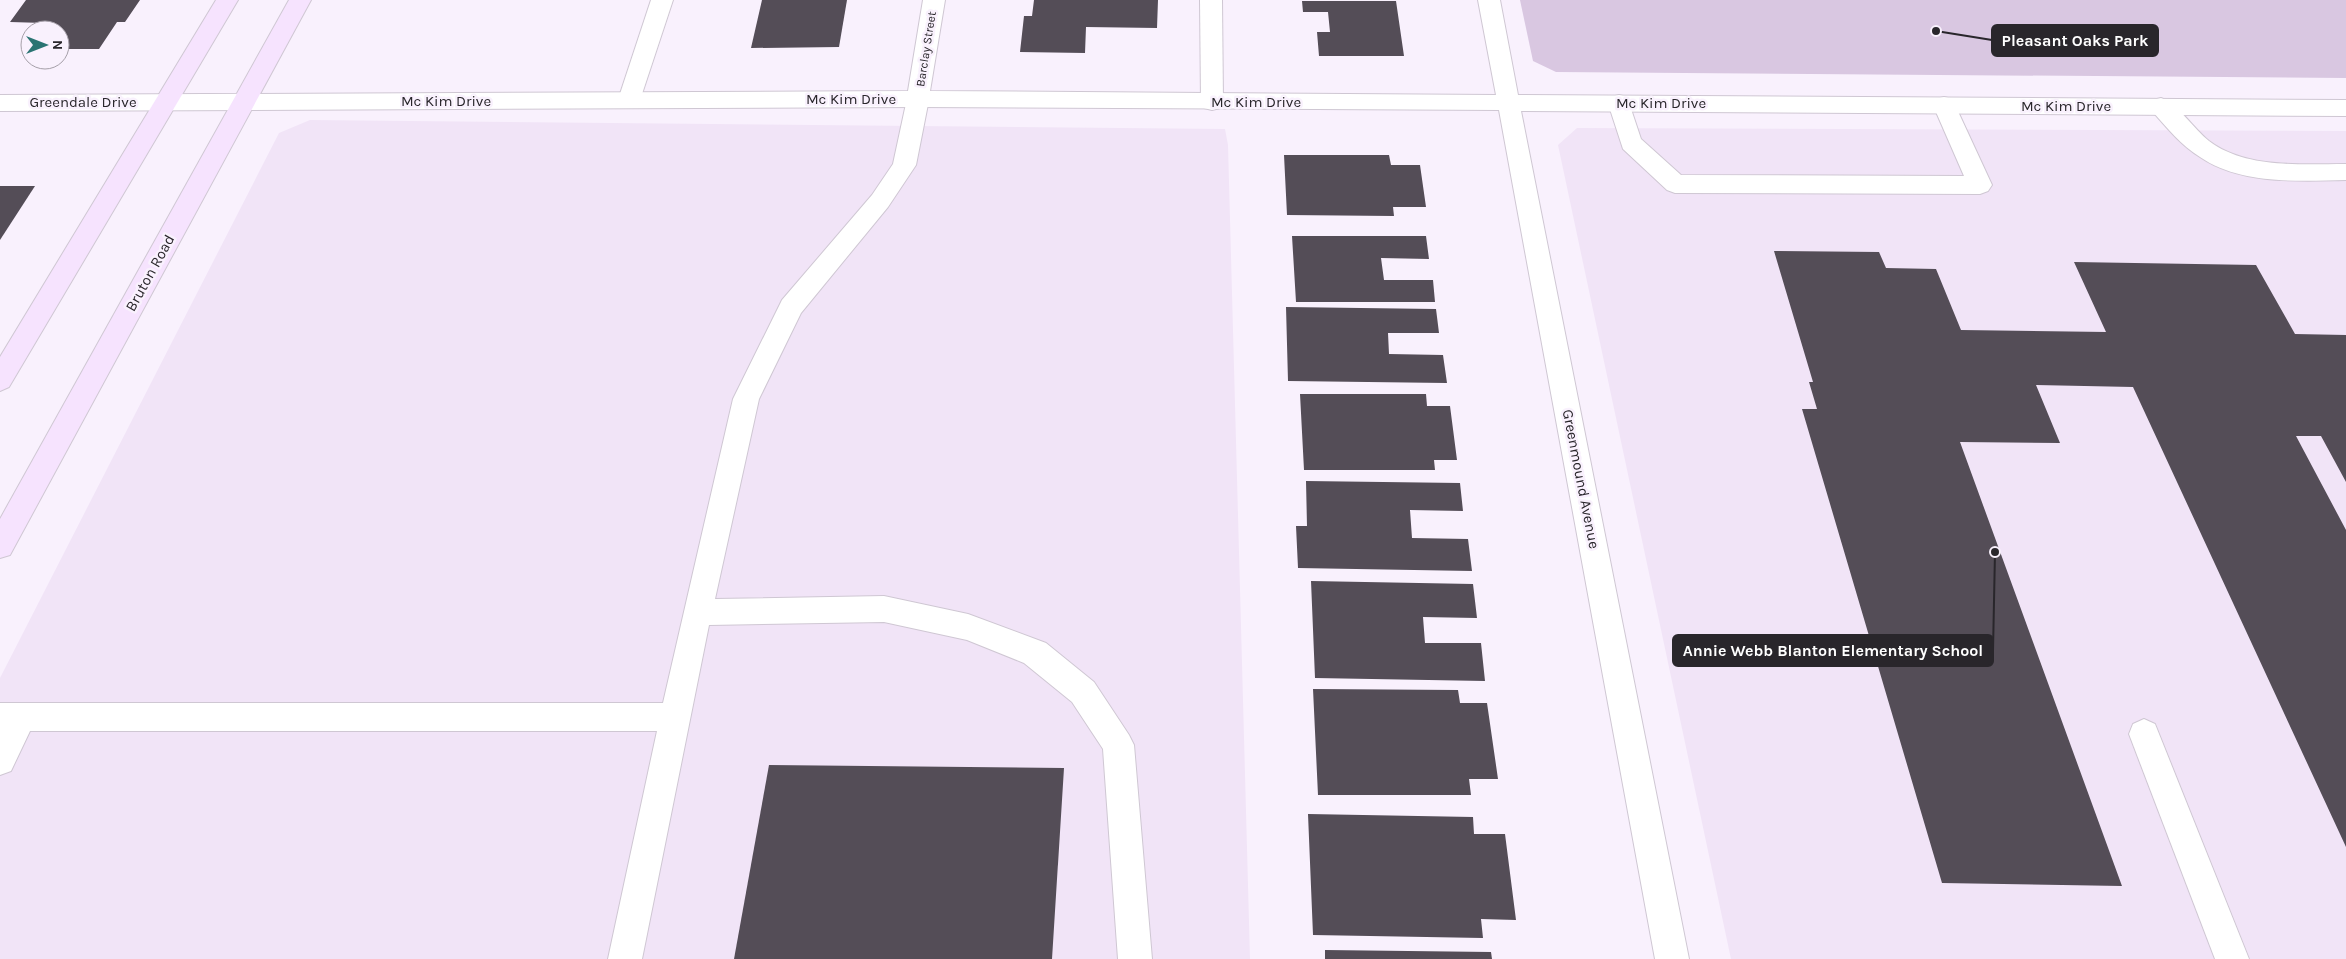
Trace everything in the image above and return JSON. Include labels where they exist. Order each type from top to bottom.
[{"type":"main road","points":[[0,380],[227,0]]},
{"type":"main road","name":"Bruton Road","points":[[0,546],[300,0]]},
{"type":"street","points":[[629,100],[662,0]]},
{"type":"street","name":"Barclay Street","points":[[625,959],[697,612],[746,399],[791,308],[880,201],[904,165],[918,99],[934,0]]},
{"type":"street","points":[[1211,0],[1212,102]]},
{"type":"street","name":"Greenmound Avenue","points":[[1489,0],[1510,102],[1672,959]]},
{"type":"street","name":"Mc Kim Drive","points":[[167,102],[918,99],[2346,108]]},
{"type":"street","name":"Greendale Drive","points":[[0,103],[167,102]]},
{"type":"street","points":[[1619,103],[1630,143],[1675,184],[1980,185],[1944,105]]},
{"type":"street","points":[[2161,106],[2188,135],[2217,157],[2269,172],[2346,172]]},
{"type":"street","points":[[697,612],[884,608],[968,627],[1035,653],[1083,692],[1118,745],[1135,959]]},
{"type":"street","points":[[0,760],[10,718],[676,717]]},
{"type":"street","points":[[2144,734],[2232,959]]},
{"type":"shaded area","points":[[1520,0],[2346,0],[2346,78],[1556,72],[1533,61]]},
{"type":"shaded area","points":[[310,120],[1225,129],[1228,145],[1250,959],[0,959],[0,678],[279,133]]},
{"type":"shaded area","points":[[1577,128],[2346,131],[2346,959],[1731,959],[1558,145]]},
{"type":"building","points":[[26,0],[140,0],[125,22],[117,22],[99,49],[70,49],[70,20],[20,20],[20,22],[10,22]]},
{"type":"building","points":[[762,0],[847,0],[839,47],[751,48]]},
{"type":"building","points":[[1034,0],[1158,0],[1157,28],[1086,27],[1085,53],[1020,52],[1024,16],[1032,16]]},
{"type":"building","points":[[1302,1],[1396,1],[1404,56],[1319,56],[1317,32],[1330,32],[1328,12],[1303,12]]},
{"type":"building","points":[[1284,155],[1389,155],[1391,165],[1420,165],[1426,207],[1393,207],[1394,216],[1287,215]]},
{"type":"building","points":[[0,186],[35,186],[0,240]]},
{"type":"building","points":[[1292,236],[1426,236],[1429,259],[1381,258],[1384,280],[1433,280],[1435,302],[1296,302]]},
{"type":"building","points":[[1774,251],[1879,252],[1886,268],[1936,269],[1961,330],[2106,332],[2074,262],[2256,265],[2295,334],[2346,335],[2346,482],[2321,436],[2296,436],[2346,530],[2346,847],[2133,387],[2036,385],[2060,443],[1960,442],[2122,886],[1942,883],[1802,409],[1817,409],[1809,382],[1813,382]]},
{"type":"building","points":[[1286,307],[1436,309],[1439,333],[1388,333],[1389,354],[1443,355],[1447,383],[1288,381]]},
{"type":"building","points":[[1300,394],[1426,394],[1427,406],[1450,406],[1457,460],[1434,460],[1435,470],[1304,470]]},
{"type":"building","points":[[1306,481],[1460,483],[1463,511],[1410,510],[1412,538],[1468,539],[1472,571],[1298,568],[1296,526],[1307,526]]},
{"type":"building","points":[[1311,581],[1473,584],[1477,618],[1423,617],[1425,643],[1481,643],[1485,681],[1315,678]]},
{"type":"building","points":[[1313,689],[1458,690],[1460,703],[1487,703],[1498,779],[1469,779],[1471,795],[1318,795]]},
{"type":"building","points":[[769,765],[1064,768],[1052,959],[734,959]]},
{"type":"building","points":[[1308,814],[1473,817],[1474,834],[1505,834],[1516,920],[1481,919],[1483,938],[1313,935]]},
{"type":"building","points":[[1325,950],[1491,952],[1492,959],[1325,959]]},
{"type":"place","name":"Pleasant Oaks Park","points":[[1936,31]]},
{"type":"place","name":"Annie Webb Blanton Elementary School","points":[[1995,552]]}]
